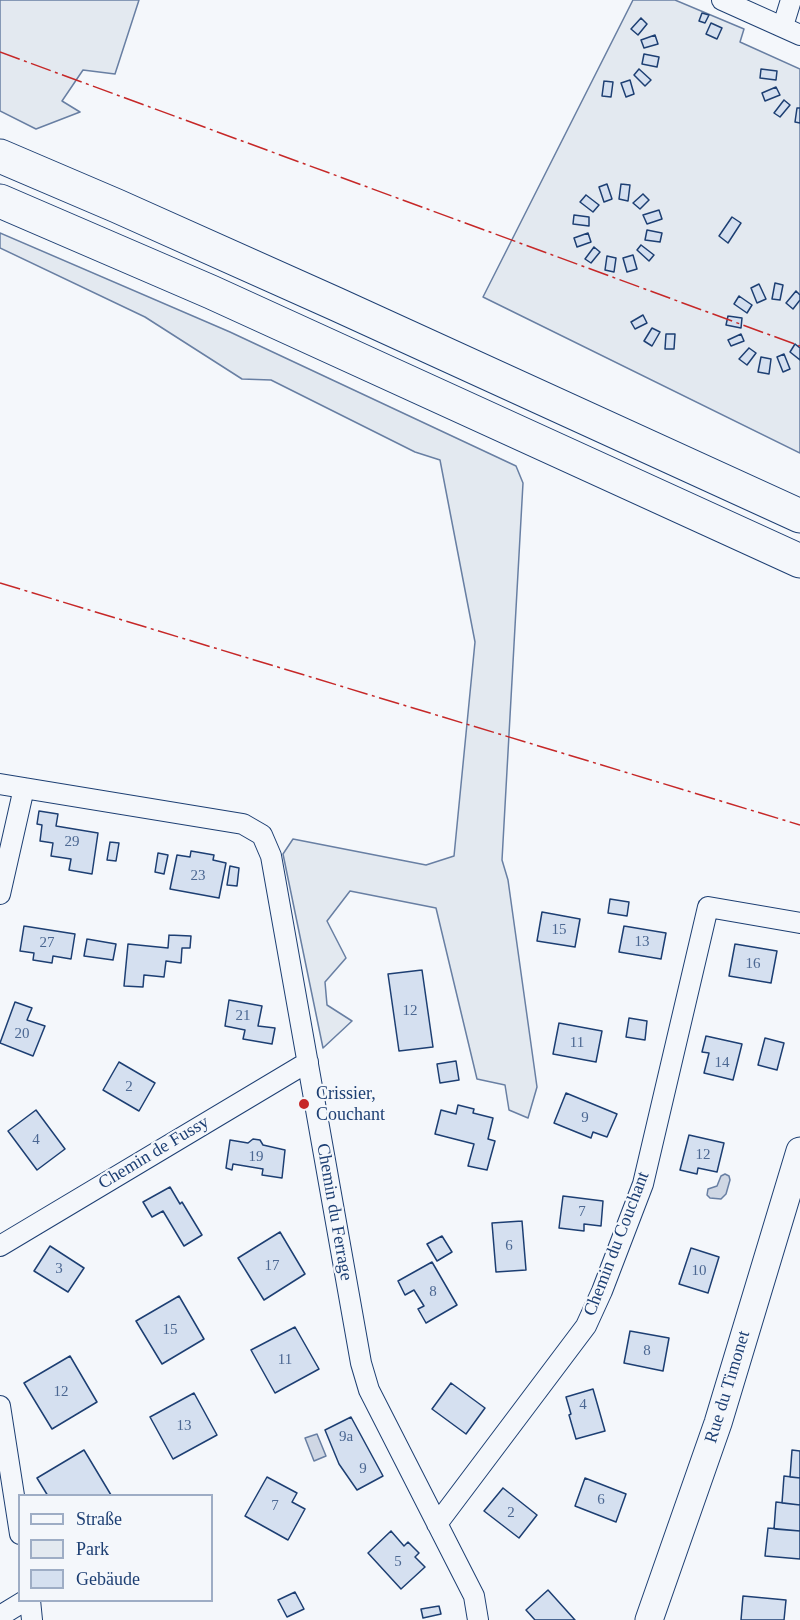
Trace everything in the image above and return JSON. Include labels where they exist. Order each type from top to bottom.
[{"type":"highway","points":[[0,156],[314,294],[800,516]]},
{"type":"highway","points":[[0,201],[211,292],[800,561]]},
{"type":"main road","name":"Rue du Timonet","points":[[649,1620],[718,1423],[800,1151]]},
{"type":"street","points":[[722,0],[791,30],[791,0]]},
{"type":"street","name":"Chemin du Ferrage","points":[[0,784],[243,824],[262,835],[272,856],[361,1363],[369,1390],[474,1596],[478,1620]]},
{"type":"street","points":[[0,894],[24,788]]},
{"type":"street","name":"Chemin du Couchant","points":[[437,1524],[586,1326],[602,1291],[643,1184],[708,907],[800,923]]},
{"type":"street","name":"Chemin de Fussy","points":[[0,1246],[308,1062]]},
{"type":"street","points":[[0,1406],[18,1521]]},
{"type":"street","points":[[0,1616],[24,1602]]},
{"type":"street","points":[[28,1602],[32,1620]]},
{"type":"green space","points":[[0,0],[139,0],[115,74],[83,70],[62,101],[80,112],[36,129],[0,111]]},
{"type":"green space","points":[[633,0],[675,0],[744,29],[740,42],[800,69],[800,453],[483,297]]},
{"type":"green space","points":[[0,233],[230,332],[516,466],[523,483],[502,860],[508,880],[537,1087],[528,1118],[509,1110],[505,1085],[477,1079],[436,908],[350,891],[327,921],[346,958],[325,982],[327,1005],[352,1021],[323,1048],[283,854],[293,839],[426,865],[454,856],[475,642],[440,460],[415,452],[271,380],[242,379],[145,317],[0,248]]},
{"type":"shaded area","points":[[725,1174],[730,1180],[726,1194],[721,1199],[710,1198],[707,1195],[708,1189],[717,1186],[721,1176]]},
{"type":"shaded area","points":[[317,1434],[326,1456],[314,1461],[305,1438]]},
{"type":"building","points":[[702,13],[709,15],[705,23],[699,21]]},
{"type":"building","points":[[641,18],[647,24],[638,35],[631,29]]},
{"type":"building","points":[[711,23],[722,28],[717,39],[706,34]]},
{"type":"building","points":[[655,35],[658,44],[644,48],[641,40]]},
{"type":"building","points":[[644,54],[659,57],[657,67],[642,64]]},
{"type":"building","points":[[639,69],[651,80],[645,86],[634,75]]},
{"type":"building","points":[[761,69],[777,71],[776,80],[760,78]]},
{"type":"building","points":[[630,80],[634,94],[626,97],[621,83]]},
{"type":"building","points":[[604,81],[613,82],[611,97],[602,96]]},
{"type":"building","points":[[776,87],[780,95],[765,101],[762,93]]},
{"type":"building","points":[[784,100],[790,105],[780,117],[774,113]]},
{"type":"building","points":[[797,108],[800,108],[800,123],[795,122]]},
{"type":"building","points":[[607,184],[612,199],[604,202],[599,187]]},
{"type":"building","points":[[621,184],[630,185],[628,201],[619,199]]},
{"type":"building","points":[[643,194],[649,200],[640,209],[633,203]]},
{"type":"building","points":[[586,195],[599,205],[593,212],[580,202]]},
{"type":"building","points":[[659,210],[662,219],[647,224],[643,215]]},
{"type":"building","points":[[574,215],[589,217],[589,226],[573,224]]},
{"type":"building","points":[[732,217],[741,223],[728,243],[719,236]]},
{"type":"building","points":[[647,230],[662,233],[660,242],[645,240]]},
{"type":"building","points":[[588,233],[591,242],[577,247],[574,238]]},
{"type":"building","points":[[641,245],[654,255],[649,261],[637,250]]},
{"type":"building","points":[[594,247],[600,252],[591,263],[585,259]]},
{"type":"building","points":[[633,255],[637,269],[627,272],[623,258]]},
{"type":"building","points":[[607,256],[616,258],[614,272],[605,270]]},
{"type":"building","points":[[775,283],[783,285],[780,300],[772,299]]},
{"type":"building","points":[[759,284],[766,299],[757,303],[751,288]]},
{"type":"building","points":[[796,291],[800,295],[800,300],[793,309],[786,303]]},
{"type":"building","points":[[739,296],[752,305],[747,313],[734,304]]},
{"type":"building","points":[[643,315],[647,323],[635,329],[631,322]]},
{"type":"building","points":[[728,316],[742,318],[741,328],[726,325]]},
{"type":"building","points":[[652,328],[660,332],[652,346],[644,341]]},
{"type":"building","points":[[666,334],[675,334],[674,349],[665,349]]},
{"type":"building","points":[[741,334],[744,341],[731,346],[728,340]]},
{"type":"building","points":[[795,344],[800,348],[800,360],[790,352]]},
{"type":"building","points":[[749,348],[756,353],[747,365],[739,359]]},
{"type":"building","points":[[784,354],[790,369],[783,372],[777,357]]},
{"type":"building","points":[[761,357],[771,359],[769,374],[758,372]]},
{"type":"building","points":[[39,811],[58,814],[56,826],[98,833],[92,874],[69,870],[71,859],[51,856],[53,843],[40,841],[42,825],[37,824]]},
{"type":"building","points":[[110,842],[119,843],[116,861],[107,860]]},
{"type":"building","points":[[191,851],[214,855],[213,860],[226,863],[219,898],[170,889],[177,855],[190,857]]},
{"type":"building","points":[[158,853],[168,855],[164,874],[155,872]]},
{"type":"building","points":[[230,866],[239,868],[237,886],[227,885]]},
{"type":"building","points":[[610,899],[629,902],[627,916],[608,913]]},
{"type":"building","points":[[542,912],[580,919],[575,947],[537,941]]},
{"type":"building","points":[[24,926],[75,934],[71,959],[53,956],[52,963],[33,960],[34,953],[20,951]]},
{"type":"building","points":[[624,926],[666,933],[661,959],[619,952]]},
{"type":"building","points":[[169,935],[191,936],[190,948],[182,948],[181,963],[166,961],[164,977],[144,975],[143,987],[124,986],[128,944],[168,948]]},
{"type":"building","points":[[87,939],[116,944],[113,960],[84,956]]},
{"type":"building","points":[[735,944],[777,951],[771,983],[729,976]]},
{"type":"building","points":[[422,970],[433,1047],[399,1051],[388,974]]},
{"type":"building","points":[[229,1000],[262,1006],[258,1026],[275,1028],[272,1044],[243,1039],[245,1030],[225,1026]]},
{"type":"building","points":[[15,1002],[32,1008],[27,1020],[45,1026],[33,1056],[0,1043]]},
{"type":"building","points":[[629,1018],[647,1021],[645,1040],[626,1037]]},
{"type":"building","points":[[559,1023],[602,1031],[596,1062],[553,1054]]},
{"type":"building","points":[[706,1036],[742,1044],[733,1080],[704,1073],[709,1053],[702,1052]]},
{"type":"building","points":[[765,1038],[784,1043],[777,1070],[758,1065]]},
{"type":"building","points":[[456,1061],[459,1080],[440,1083],[437,1064]]},
{"type":"building","points":[[119,1062],[155,1083],[139,1111],[103,1090]]},
{"type":"building","points":[[566,1093],[617,1114],[607,1137],[593,1132],[591,1138],[554,1123]]},
{"type":"building","points":[[458,1105],[474,1109],[473,1113],[493,1118],[488,1139],[495,1141],[487,1170],[468,1166],[474,1144],[435,1134],[441,1110],[456,1114]]},
{"type":"building","points":[[36,1110],[65,1149],[37,1170],[8,1131]]},
{"type":"building","points":[[689,1135],[724,1143],[717,1172],[698,1168],[697,1174],[680,1170]]},
{"type":"building","points":[[253,1139],[260,1140],[263,1145],[285,1150],[282,1178],[262,1175],[263,1169],[233,1164],[232,1170],[226,1168],[230,1140],[248,1143]]},
{"type":"building","points":[[170,1187],[202,1235],[184,1246],[163,1211],[152,1217],[143,1202]]},
{"type":"building","points":[[563,1196],[603,1201],[601,1226],[584,1224],[584,1231],[559,1228]]},
{"type":"building","points":[[522,1221],[526,1270],[496,1272],[492,1223]]},
{"type":"building","points":[[280,1232],[305,1274],[264,1300],[238,1258]]},
{"type":"building","points":[[442,1236],[452,1252],[437,1261],[427,1244]]},
{"type":"building","points":[[50,1246],[84,1268],[68,1292],[34,1271]]},
{"type":"building","points":[[691,1248],[719,1257],[708,1293],[679,1284]]},
{"type":"building","points":[[432,1262],[457,1305],[426,1323],[418,1309],[424,1306],[414,1290],[405,1295],[398,1281]]},
{"type":"building","points":[[179,1296],[204,1339],[162,1364],[136,1321]]},
{"type":"building","points":[[295,1327],[319,1369],[275,1393],[251,1350]]},
{"type":"building","points":[[630,1331],[669,1338],[663,1371],[624,1363]]},
{"type":"building","points":[[70,1356],[97,1402],[52,1429],[24,1383]]},
{"type":"building","points":[[451,1383],[485,1408],[466,1434],[432,1409]]},
{"type":"building","points":[[593,1389],[605,1431],[576,1439],[566,1397]]},
{"type":"building","points":[[194,1393],[217,1435],[173,1459],[150,1417]]},
{"type":"building","points":[[351,1417],[383,1476],[357,1490],[339,1464],[325,1430]]},
{"type":"building","points":[[84,1450],[110,1494],[47,1494],[37,1478]]},
{"type":"building","points":[[792,1450],[800,1451],[800,1478],[790,1477]]},
{"type":"building","points":[[784,1476],[800,1478],[800,1505],[782,1503]]},
{"type":"building","points":[[267,1477],[297,1493],[292,1502],[305,1509],[288,1540],[245,1516]]},
{"type":"building","points":[[585,1478],[626,1494],[616,1522],[575,1506]]},
{"type":"building","points":[[503,1488],[537,1515],[519,1538],[484,1511]]},
{"type":"building","points":[[776,1502],[800,1505],[800,1531],[774,1529]]},
{"type":"building","points":[[768,1528],[800,1531],[800,1559],[765,1556]]},
{"type":"building","points":[[391,1531],[404,1546],[408,1542],[419,1553],[415,1557],[425,1567],[401,1589],[368,1553]]},
{"type":"building","points":[[548,1590],[575,1620],[535,1620],[526,1610]]},
{"type":"building","points":[[295,1592],[304,1609],[287,1617],[278,1600]]},
{"type":"building","points":[[743,1596],[786,1600],[784,1620],[741,1620]]},
{"type":"building","points":[[439,1606],[441,1614],[423,1618],[421,1609]]},
{"type":"power","points":[[0,52],[800,346]]},
{"type":"power","points":[[0,583],[800,825]]},
{"type":"place","name":"Crissier, Couchant","points":[[304,1104]]}]
